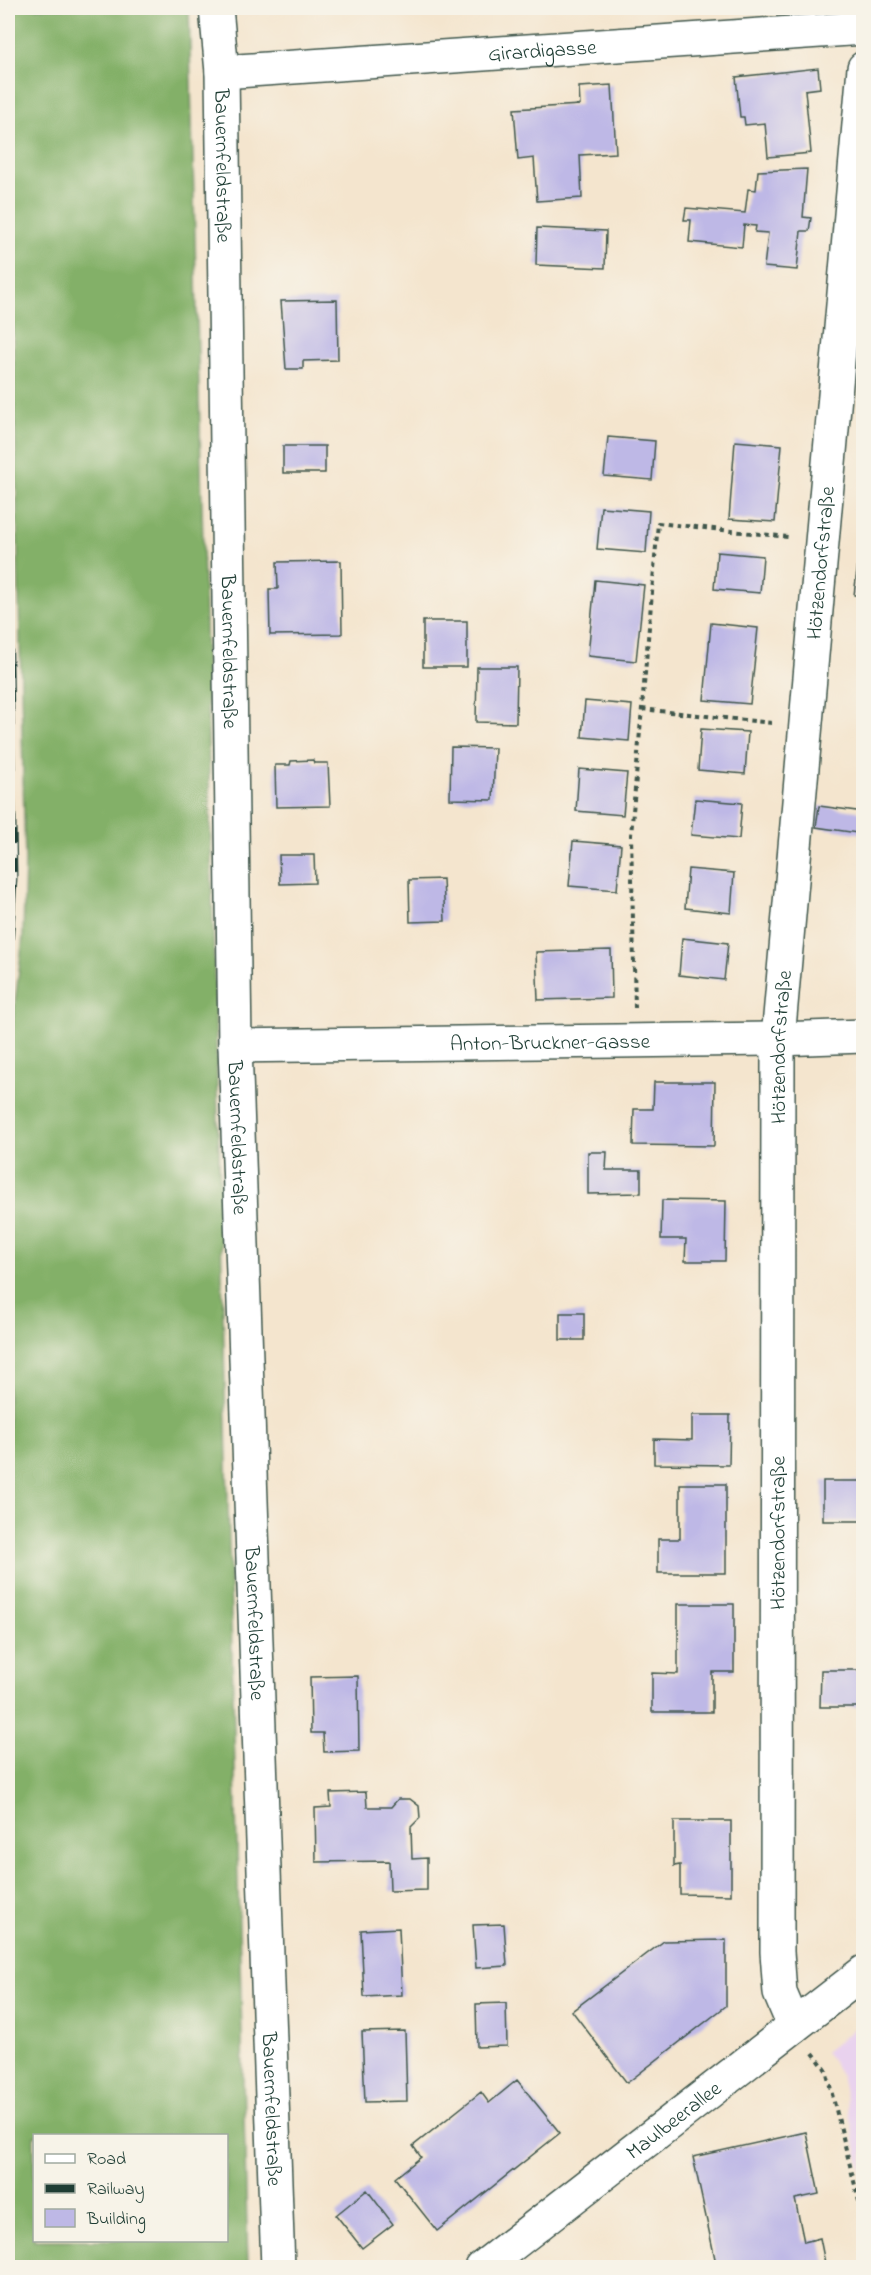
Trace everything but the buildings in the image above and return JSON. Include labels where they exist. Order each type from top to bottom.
[{"type":"street","name":"Bauernfeldstraße","points":[[216,8],[222,72],[235,1046],[278,2268]]},
{"type":"street","name":"Girardigasse","points":[[222,72],[864,28]]},
{"type":"street","name":"Hötzendorfstraße","points":[[794,2026],[780,1993],[777,1952],[778,1039],[864,68]]},
{"type":"street","name":"Anton-Bruckner-Gasse","points":[[235,1046],[864,1036]]},
{"type":"street","name":"Maulbeerallee","points":[[482,2268],[864,1972]]},
{"type":"path","points":[[636,1041],[631,835],[658,523],[822,541]]},
{"type":"path","points":[[642,709],[806,727]]},
{"type":"path","points":[[794,2026],[826,2070],[864,2221]]},
{"type":"shaded area","points":[[863,2022],[863,2178],[841,2075],[825,2052]]},
{"type":"green space","points":[[8,8],[189,8],[248,2267],[8,2267],[8,1061],[23,937],[25,861],[8,113]]},
{"type":"railway","points":[[8,564],[14,877],[8,980]]}]
